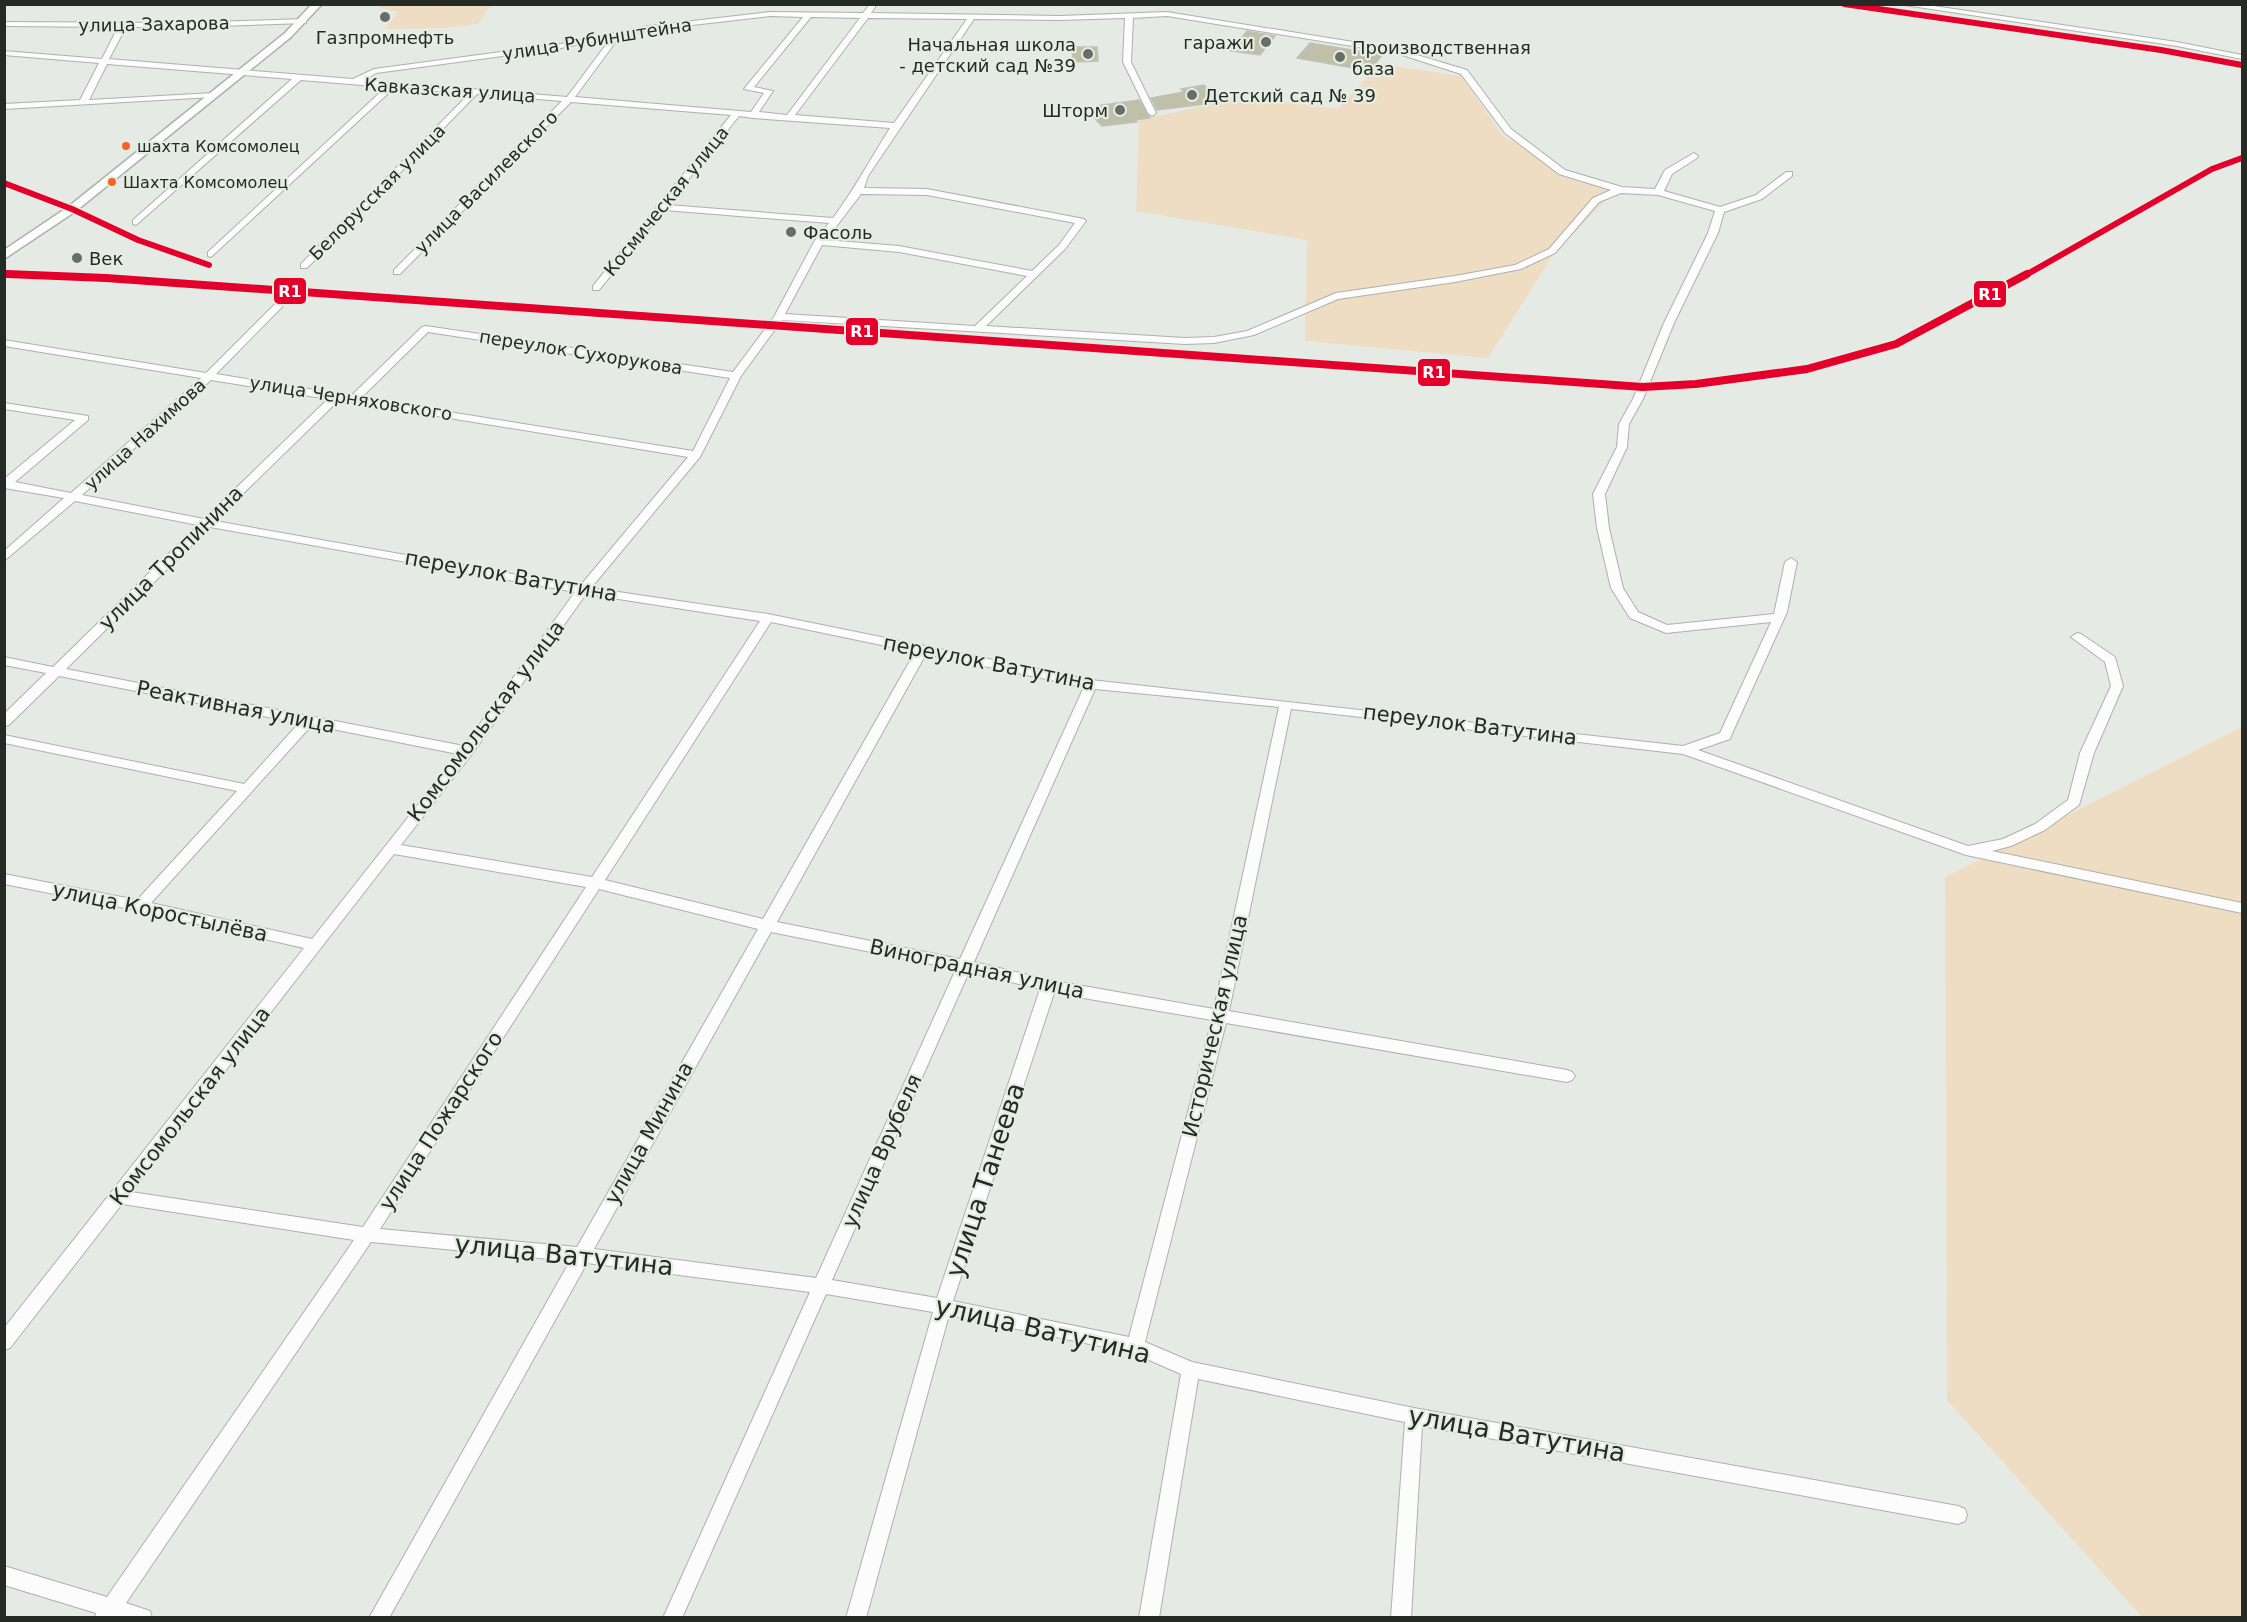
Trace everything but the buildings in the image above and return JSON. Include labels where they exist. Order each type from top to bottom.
[{"type":"street","points":[[4,256],[72,209],[241,73],[303,21],[318,4]]},
{"type":"street","points":[[765,4],[770,14]]},
{"type":"street","points":[[789,117],[874,4]]},
{"type":"street","points":[[1901,4],[2177,44],[2242,57]]},
{"type":"street","name":"улица Рубинштейна","points":[[352,83],[374,71],[561,46],[649,28],[770,14],[972,17],[1167,14],[1397,51],[1464,72],[1508,131],[1562,172],[1621,190]]},
{"type":"street","name":"Космическая улица","points":[[753,115],[769,91],[748,89],[808,15]]},
{"type":"street","points":[[1129,16],[1127,62],[1152,113]]},
{"type":"street","name":"Комсомольская улица","points":[[4,1342],[467,752],[583,590],[696,455],[736,376],[778,317],[819,242],[858,191],[864,176],[896,126],[972,17]]},
{"type":"street","name":"улица Захарова","points":[[4,24],[123,25],[303,21]]},
{"type":"street","points":[[84,101],[103,60],[123,25]]},
{"type":"street","name":"улица Василевского","points":[[397,272],[569,99],[618,36]]},
{"type":"street","name":"Кавказская улица","points":[[4,53],[896,126]]},
{"type":"street","points":[[136,222],[298,78]]},
{"type":"street","points":[[211,254],[392,86]]},
{"type":"street","name":"Белорусская улица","points":[[304,266],[475,92]]},
{"type":"street","points":[[4,107],[213,95]]},
{"type":"street","name":"Космическая улица","points":[[596,288],[736,114]]},
{"type":"street","points":[[1659,192],[1663,176],[1675,166],[1688,162],[1695,156]]},
{"type":"street","points":[[778,317],[976,330],[1185,341],[1214,340],[1250,333],[1336,296],[1455,279],[1518,267],[1552,251],[1596,200],[1621,190],[1659,192],[1720,210],[1759,197],[1789,174]]},
{"type":"street","points":[[858,191],[927,192],[1082,221],[1062,247],[976,330]]},
{"type":"street","points":[[661,207],[834,220]]},
{"type":"street","points":[[1720,210],[1713,233],[1669,323],[1638,399],[1624,424],[1622,447],[1599,494],[1603,528],[1617,588],[1634,615],[1666,629],[1778,617]]},
{"type":"street","points":[[819,242],[891,248],[1033,274]]},
{"type":"street","name":"улица Нахимова","points":[[4,558],[209,376],[279,305]]},
{"type":"street","name":"переулок Сухорукова","points":[[355,398],[426,329],[736,376]]},
{"type":"street","name":"улица Черняховского","points":[[4,344],[338,395],[696,455]]},
{"type":"street","name":"улица Тропинина","points":[[4,722],[338,395]]},
{"type":"street","points":[[4,406],[84,418],[5,484]]},
{"type":"street","name":"переулок Ватутина","points":[[5,484],[76,496],[205,523],[583,590],[768,618],[1091,684],[1684,750],[1966,850],[2242,908]]},
{"type":"street","points":[[1684,750],[1725,736],[1778,617],[1791,562]]},
{"type":"street","name":"улица Пожарского","points":[[108,1612],[367,1235],[768,618]]},
{"type":"street","points":[[1966,850],[2006,843],[2040,827],[2074,802],[2087,753],[2116,686],[2111,660],[2077,637]]},
{"type":"street","name":"улица Минина","points":[[378,1617],[765,925],[922,650]]},
{"type":"street","name":"Реактивная улица","points":[[4,661],[467,752]]},
{"type":"street","name":"улица Врубеля","points":[[672,1617],[1091,684]]},
{"type":"street","name":"Историческая улица","points":[[1136,1346],[1220,1017],[1286,704]]},
{"type":"street","points":[[140,906],[308,721]]},
{"type":"street","points":[[4,739],[248,789]]},
{"type":"street","name":"Виноградная улица","points":[[390,848],[595,883],[765,925],[964,965],[1049,986],[1567,1076]]},
{"type":"street","name":"улица Коростылёва","points":[[4,879],[140,906],[315,945]]},
{"type":"street","name":"улица Танеева","points":[[856,1617],[943,1306],[1049,986]]},
{"type":"street","name":"улица Ватутина","points":[[119,1197],[367,1235],[582,1255],[821,1286],[943,1306],[1136,1346],[1191,1370],[1414,1416],[1958,1515]]},
{"type":"street","points":[[1149,1617],[1191,1370]]},
{"type":"street","points":[[1401,1617],[1414,1416]]},
{"type":"street","points":[[4,1575],[108,1612],[142,1617]]},
{"type":"shaded area","points":[[380,4],[495,5],[488,9],[478,24],[444,28],[385,29],[398,12],[378,7]]},
{"type":"shaded area","points":[[1379,64],[1461,76],[1504,137],[1612,194],[1554,253],[1488,358],[1305,341],[1307,240],[1136,211],[1139,120],[1245,97],[1338,109]]},
{"type":"shaded area","points":[[2242,727],[2242,1617],[2142,1617],[1947,1400],[1945,877]]},
{"type":"transit line","name":"R1","points":[[1844,4],[2161,50],[2242,65]]},
{"type":"transit line","name":"R1","points":[[4,274],[106,278],[1643,387],[1696,384],[1807,369],[1896,344],[2018,279],[2212,169],[2242,158]]},
{"type":"transit line","name":"R1","points":[[4,183],[72,209],[138,240],[209,265]]},
{"type":"place","name":"Газпромнефть","points":[[385,17]]},
{"type":"place","name":"гаражи","points":[[1266,42]]},
{"type":"place","name":"Начальная школа - детский сад №39","points":[[1088,54]]},
{"type":"place","name":"Производственная база","points":[[1340,57]]},
{"type":"place","name":"Детский сад № 39","points":[[1192,95]]},
{"type":"place","name":"Шторм","points":[[1120,110]]},
{"type":"place","name":"шахта Комсомолец","points":[[126,146]]},
{"type":"place","name":"Шахта Комсомолец","points":[[112,182]]},
{"type":"place","name":"Фасоль","points":[[791,232]]},
{"type":"place","name":"Век","points":[[77,258]]}]
